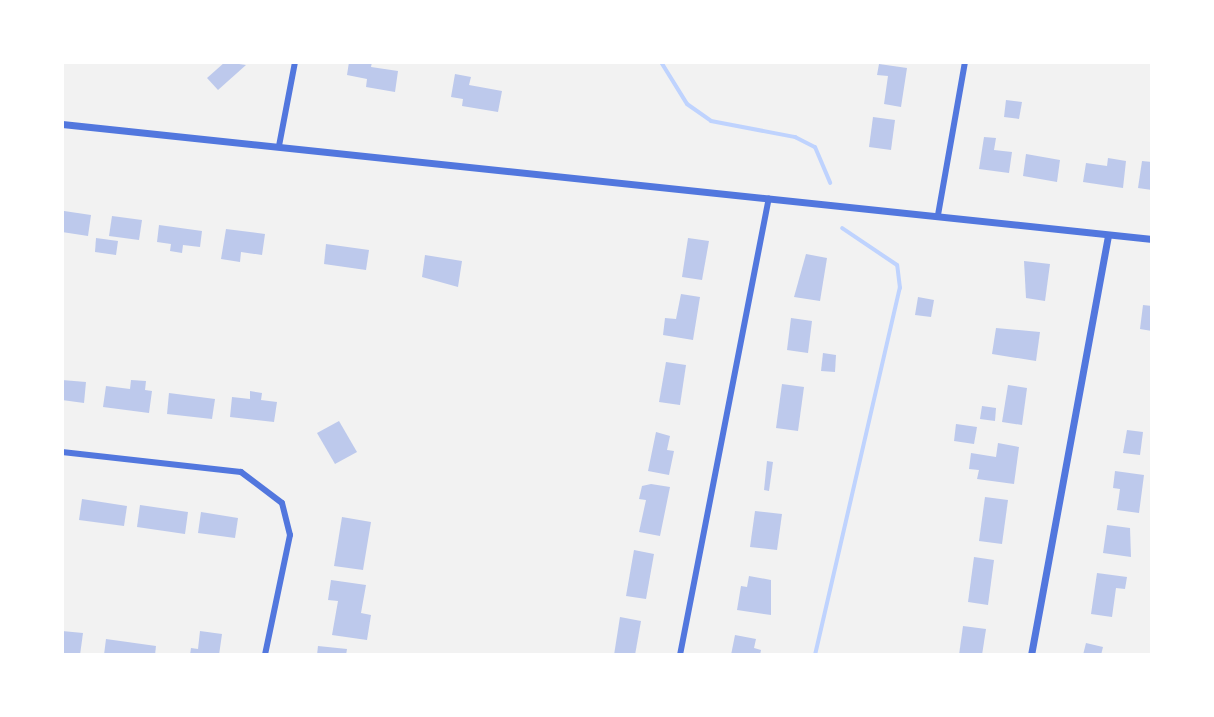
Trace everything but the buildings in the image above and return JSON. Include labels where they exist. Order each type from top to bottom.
[{"type":"street","points":[[279,146],[295,62]]},
{"type":"street","points":[[938,215],[965,62]]},
{"type":"street","points":[[62,124],[1152,239]]},
{"type":"street","points":[[680,655],[769,199]]},
{"type":"street","points":[[1031,655],[1108,235]]},
{"type":"street","points":[[62,452],[241,472],[282,503],[290,535],[265,655]]},
{"type":"waterway","points":[[661,62],[687,104],[711,121],[795,137],[815,147],[830,183]]},
{"type":"waterway","points":[[815,655],[900,288],[897,265],[842,228]]}]
